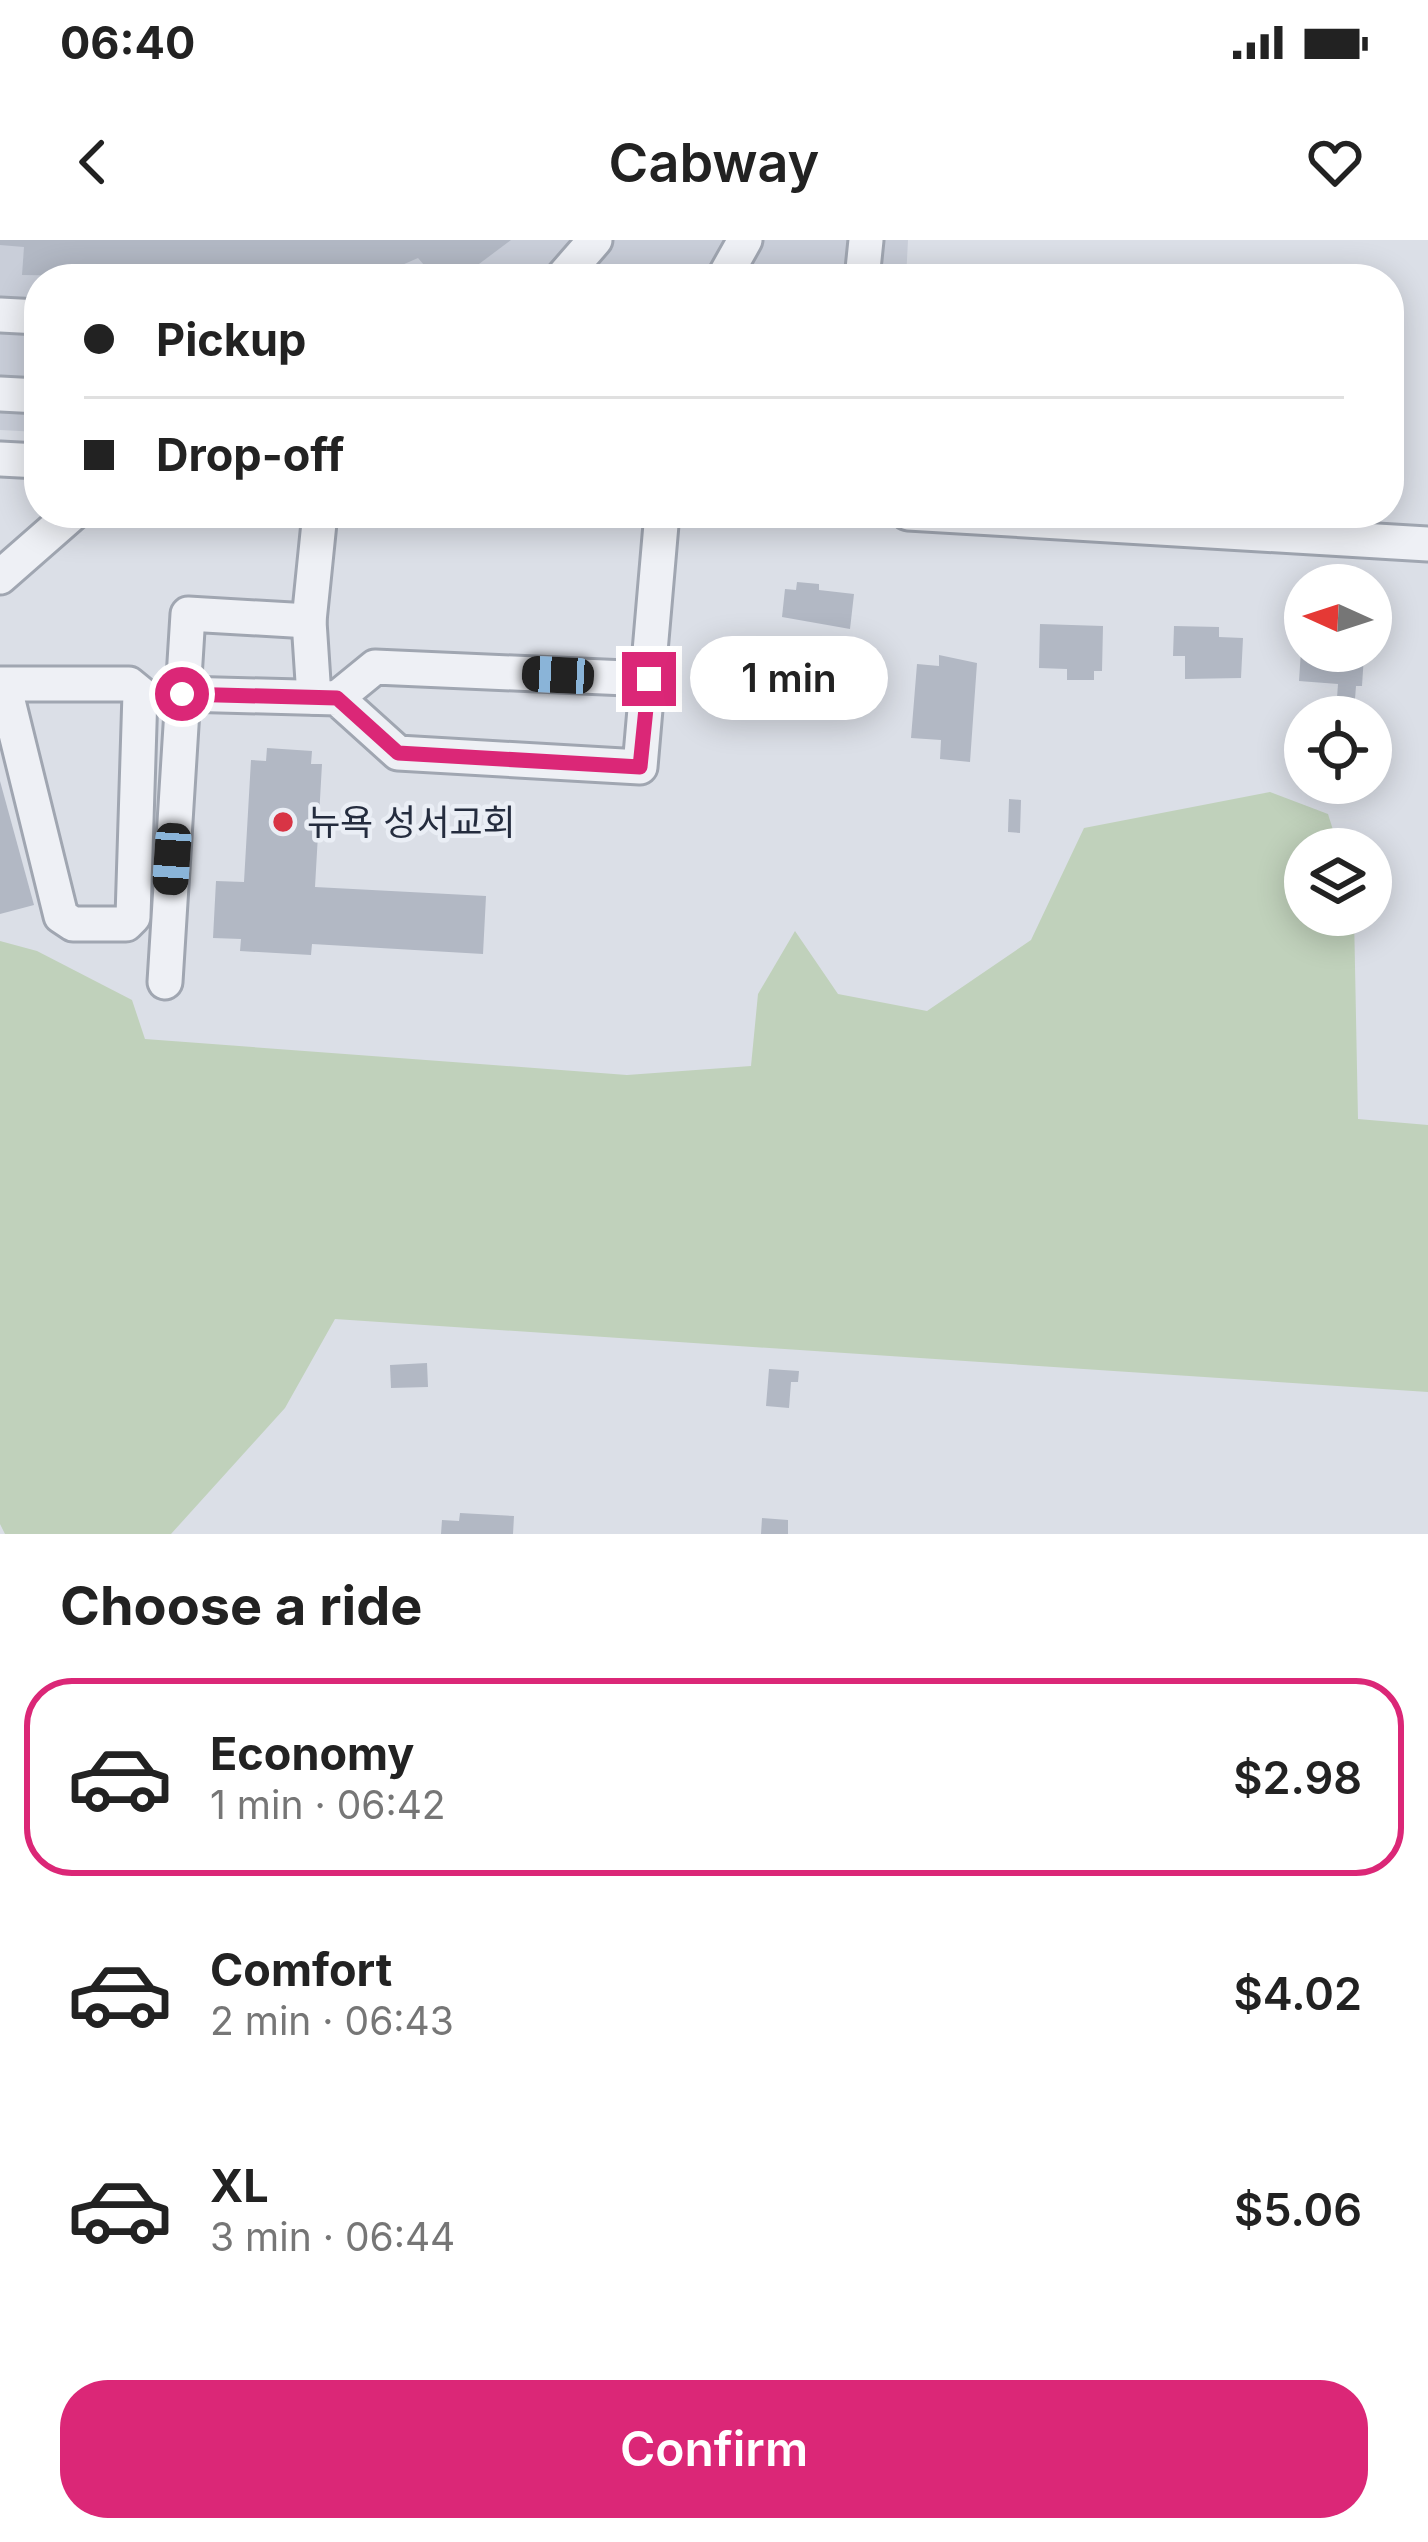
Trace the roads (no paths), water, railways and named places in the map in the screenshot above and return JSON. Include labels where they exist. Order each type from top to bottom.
[{"type":"street","points":[[574,264],[595,240]]},
{"type":"street","points":[[0,577],[56,528]]},
{"type":"street","points":[[318,528],[309,621],[325,698],[398,753],[640,767],[661,528]]},
{"type":"street","points":[[1160,528],[1428,544]]},
{"type":"street","points":[[165,982],[188,614],[309,621]]},
{"type":"street","points":[[182,694],[325,698],[376,667],[649,679]]},
{"type":"street","points":[[0,684],[129,684],[140,693],[133,917],[126,923],[73,924],[62,916],[0,684]]},
{"type":"place","name":"뉴욕 성서교회","points":[[283,822]]}]
